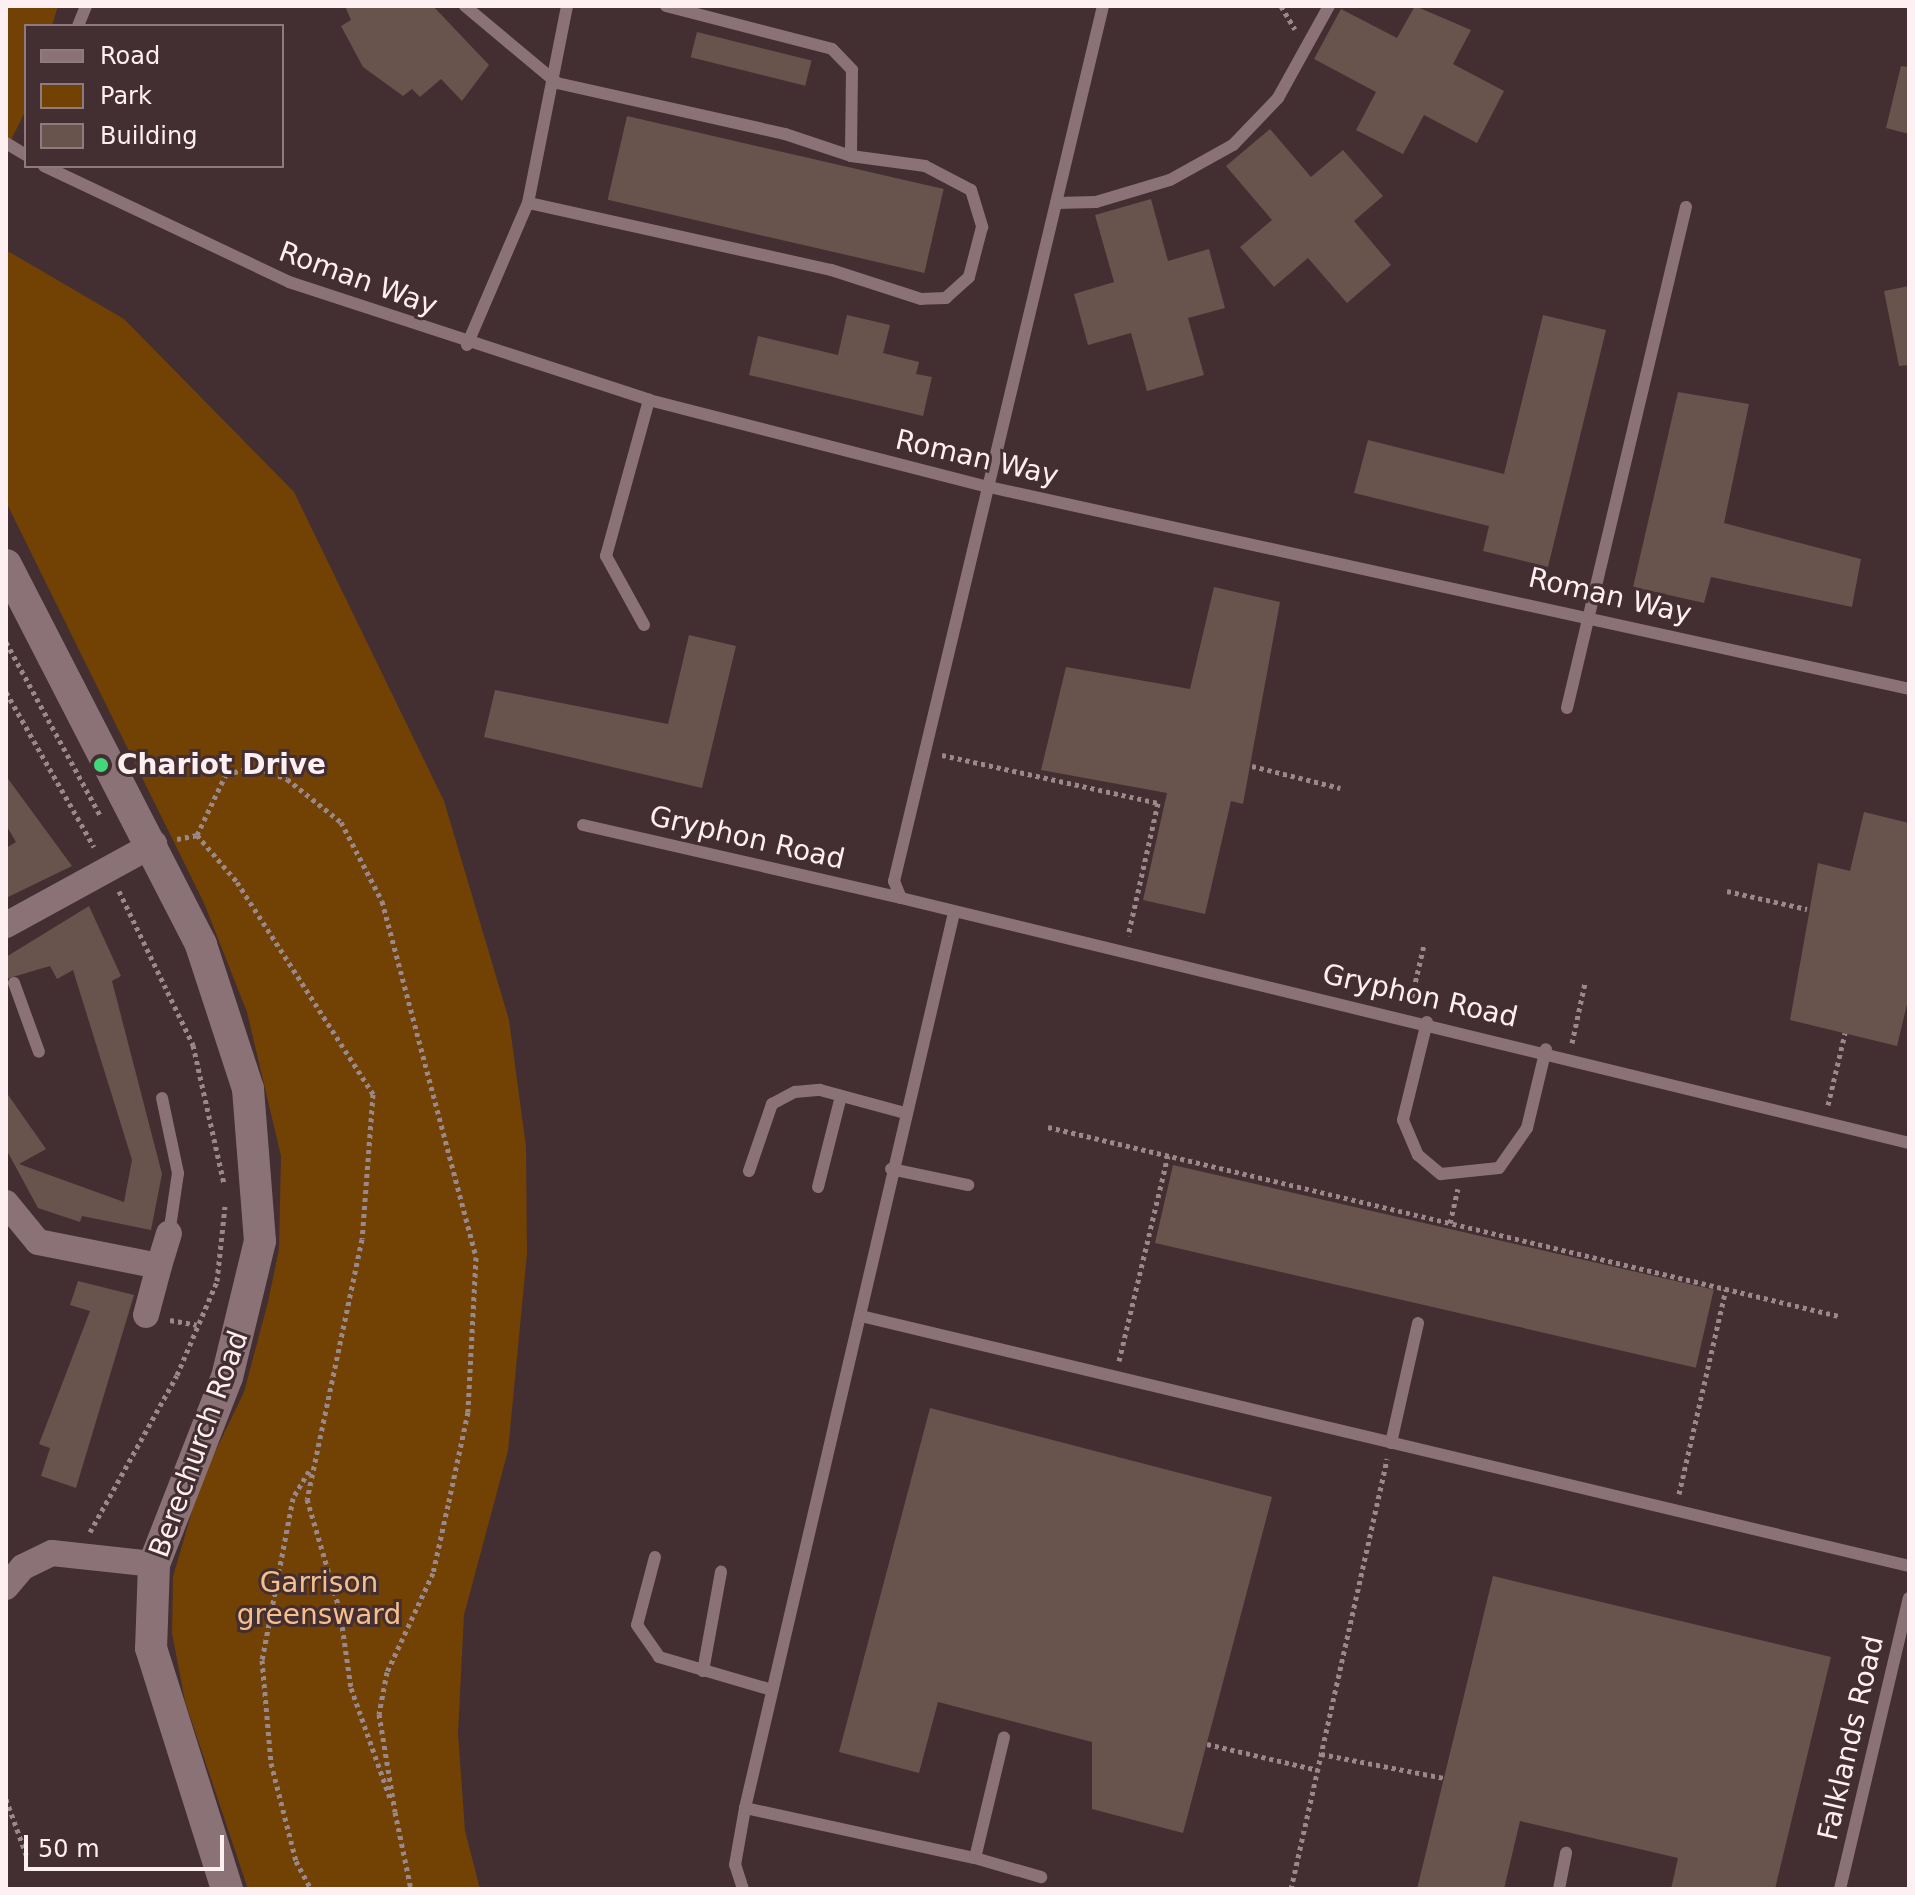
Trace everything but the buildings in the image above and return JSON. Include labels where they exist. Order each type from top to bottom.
[{"type":"street","name":"Berechurch Road","points":[[6,565],[129,806],[154,844],[201,945],[244,1075],[259,1168],[260,1241],[227,1377],[154,1564],[151,1648],[227,1889]]},
{"type":"street","points":[[6,925],[154,844]]},
{"type":"street","points":[[6,1203],[38,1242],[159,1266]]},
{"type":"street","points":[[146,1315],[169,1234]]},
{"type":"street","points":[[6,1587],[23,1567],[52,1553],[154,1564]]},
{"type":"lane","points":[[465,6],[557,83],[785,134],[851,156],[925,166],[971,190],[982,227],[969,277],[946,298],[921,299],[831,270],[528,203]]},
{"type":"lane","points":[[467,345],[528,203],[557,83],[567,6]]},
{"type":"lane","points":[[666,6],[711,10],[832,49],[852,70],[851,156]]},
{"type":"lane","points":[[901,898],[894,881],[1103,6]]},
{"type":"lane","points":[[1056,203],[1096,202],[1170,180],[1233,145],[1278,98],[1329,6]]},
{"type":"lane","points":[[6,143],[24,154]]},
{"type":"lane","name":"Roman Way","points":[[47,168],[289,282],[467,345],[649,400],[989,487],[1591,616],[1909,689]]},
{"type":"lane","points":[[1567,708],[1686,207]]},
{"type":"lane","points":[[644,625],[606,556],[649,400]]},
{"type":"lane","name":"Gryphon Road","points":[[583,825],[1546,1049],[1909,1143]]},
{"type":"lane","points":[[743,1889],[735,1865],[745,1808],[861,1316],[891,1169],[954,913]]},
{"type":"lane","points":[[14,983],[39,1052]]},
{"type":"lane","points":[[1427,1022],[1403,1120],[1418,1155],[1441,1174],[1462,1175],[1499,1168],[1527,1128],[1546,1049]]},
{"type":"lane","points":[[749,1171],[772,1104],[795,1092],[841,1096],[905,1113]]},
{"type":"lane","points":[[818,1187],[841,1096]]},
{"type":"lane","points":[[162,1098],[178,1173],[169,1234]]},
{"type":"lane","points":[[891,1169],[968,1185]]},
{"type":"lane","points":[[861,1316],[1909,1566]]},
{"type":"lane","points":[[1391,1443],[1418,1323]]},
{"type":"lane","points":[[655,1557],[637,1625],[659,1657],[772,1690]]},
{"type":"lane","points":[[703,1671],[721,1572]]},
{"type":"lane","name":"Falklands Road","points":[[1840,1889],[1909,1598]]},
{"type":"lane","points":[[975,1858],[1004,1737]]},
{"type":"lane","points":[[745,1808],[975,1858],[1041,1877]]},
{"type":"lane","points":[[1559,1889],[1566,1853]]},
{"type":"path","points":[[6,642],[86,799],[100,817],[129,806]]},
{"type":"path","points":[[6,692],[106,868]]},
{"type":"path","points":[[924,752],[1158,803],[1124,952]]},
{"type":"path","points":[[1252,766],[1340,788]]},
{"type":"path","points":[[197,835],[226,774],[256,767],[287,779],[341,822],[382,901],[476,1257],[468,1412],[452,1490],[433,1573],[387,1672],[379,1714],[411,1889]]},
{"type":"path","points":[[154,844],[197,835]]},
{"type":"path","points":[[197,835],[237,882],[373,1094],[362,1239],[311,1467],[310,1528],[340,1611],[351,1688],[395,1812]]},
{"type":"path","points":[[1727,891],[1807,909]]},
{"type":"path","points":[[1407,1018],[1424,945]]},
{"type":"path","points":[[1569,1056],[1585,983]]},
{"type":"path","points":[[1824,1122],[1845,1033]]},
{"type":"path","points":[[1048,1127],[1839,1316]]},
{"type":"path","points":[[1115,1377],[1168,1156]]},
{"type":"path","points":[[1450,1223],[1462,1175]]},
{"type":"path","points":[[1675,1510],[1726,1289]]},
{"type":"path","points":[[1291,1889],[1391,1443]]},
{"type":"path","points":[[311,1467],[293,1498],[262,1660],[271,1763],[296,1861],[311,1889]]},
{"type":"path","points":[[1207,1744],[1318,1770]]},
{"type":"path","points":[[1321,1754],[1444,1778]]},
{"type":"path","points":[[6,1801],[27,1857]]},
{"type":"green space","points":[[6,6],[58,6],[53,24],[24,24],[24,114],[6,150]]},
{"type":"green space","name":"Garrison greensward","points":[[6,250],[124,319],[294,492],[444,801],[509,1020],[526,1147],[527,1254],[508,1451],[464,1615],[458,1733],[465,1831],[480,1889],[248,1889],[185,1701],[172,1633],[173,1577],[200,1483],[244,1392],[268,1302],[279,1249],[281,1156],[247,1012],[204,903],[6,502]]},
{"type":"place","name":"Chariot Drive","points":[[101,765]]}]
